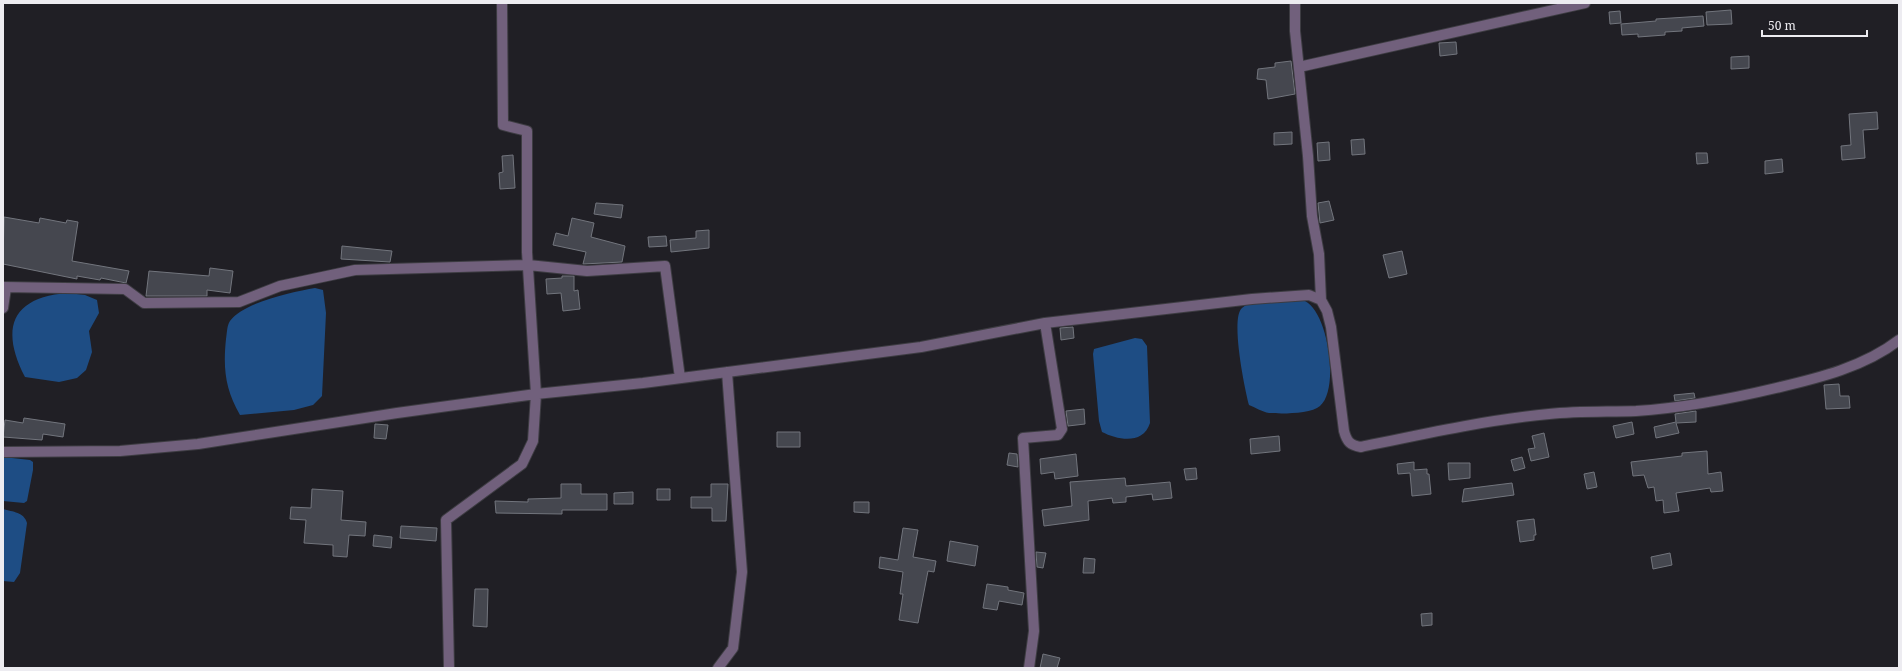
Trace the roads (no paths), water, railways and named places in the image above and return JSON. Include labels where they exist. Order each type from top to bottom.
[{"type":"street","points":[[449,668],[446,520],[522,464],[533,441],[536,394],[528,265],[527,131],[503,125],[502,3]]},
{"type":"street","points":[[1295,3],[1295,31],[1308,156],[1312,216],[1319,254],[1321,300],[1327,311],[1332,327],[1344,432],[1346,440],[1353,446],[1361,447],[1464,427],[1549,414],[1637,411],[1692,406],[1726,400],[1812,380],[1837,372],[1874,356],[1899,340]]},
{"type":"street","points":[[1299,67],[1585,3]]},
{"type":"street","points":[[3,308],[5,287],[125,289],[144,303],[239,302],[280,286],[355,270],[528,265],[588,271],[665,266],[680,378]]},
{"type":"street","points":[[3,452],[120,451],[198,444],[397,412],[921,347],[1045,323],[1252,299],[1309,295],[1321,300]]},
{"type":"street","points":[[1029,668],[1034,632],[1023,438],[1058,435],[1062,429],[1045,323]]},
{"type":"street","points":[[718,668],[733,648],[742,572],[727,372]]},
{"type":"water","points":[[315,288],[323,290],[326,313],[322,396],[313,405],[294,410],[240,415],[228,387],[225,369],[227,329],[230,321],[246,308],[257,303],[282,295]]},
{"type":"water","points":[[68,293],[85,295],[97,300],[99,313],[89,331],[92,352],[86,370],[77,378],[59,382],[25,377],[17,360],[13,344],[13,330],[16,318],[23,309],[34,301],[49,296]]},
{"type":"water","points":[[1262,300],[1303,300],[1313,308],[1320,320],[1329,351],[1329,384],[1326,397],[1320,406],[1310,411],[1296,413],[1269,413],[1249,405],[1238,339],[1237,325],[1239,314],[1242,308],[1251,303]]},
{"type":"water","points":[[1135,338],[1142,339],[1147,346],[1150,423],[1147,430],[1142,435],[1129,439],[1115,437],[1102,432],[1099,421],[1093,354],[1094,349]]},
{"type":"water","points":[[3,457],[30,460],[33,462],[33,470],[27,501],[24,503],[3,501]]},
{"type":"water","points":[[3,509],[21,515],[26,519],[27,523],[20,573],[14,582],[3,581]]}]
